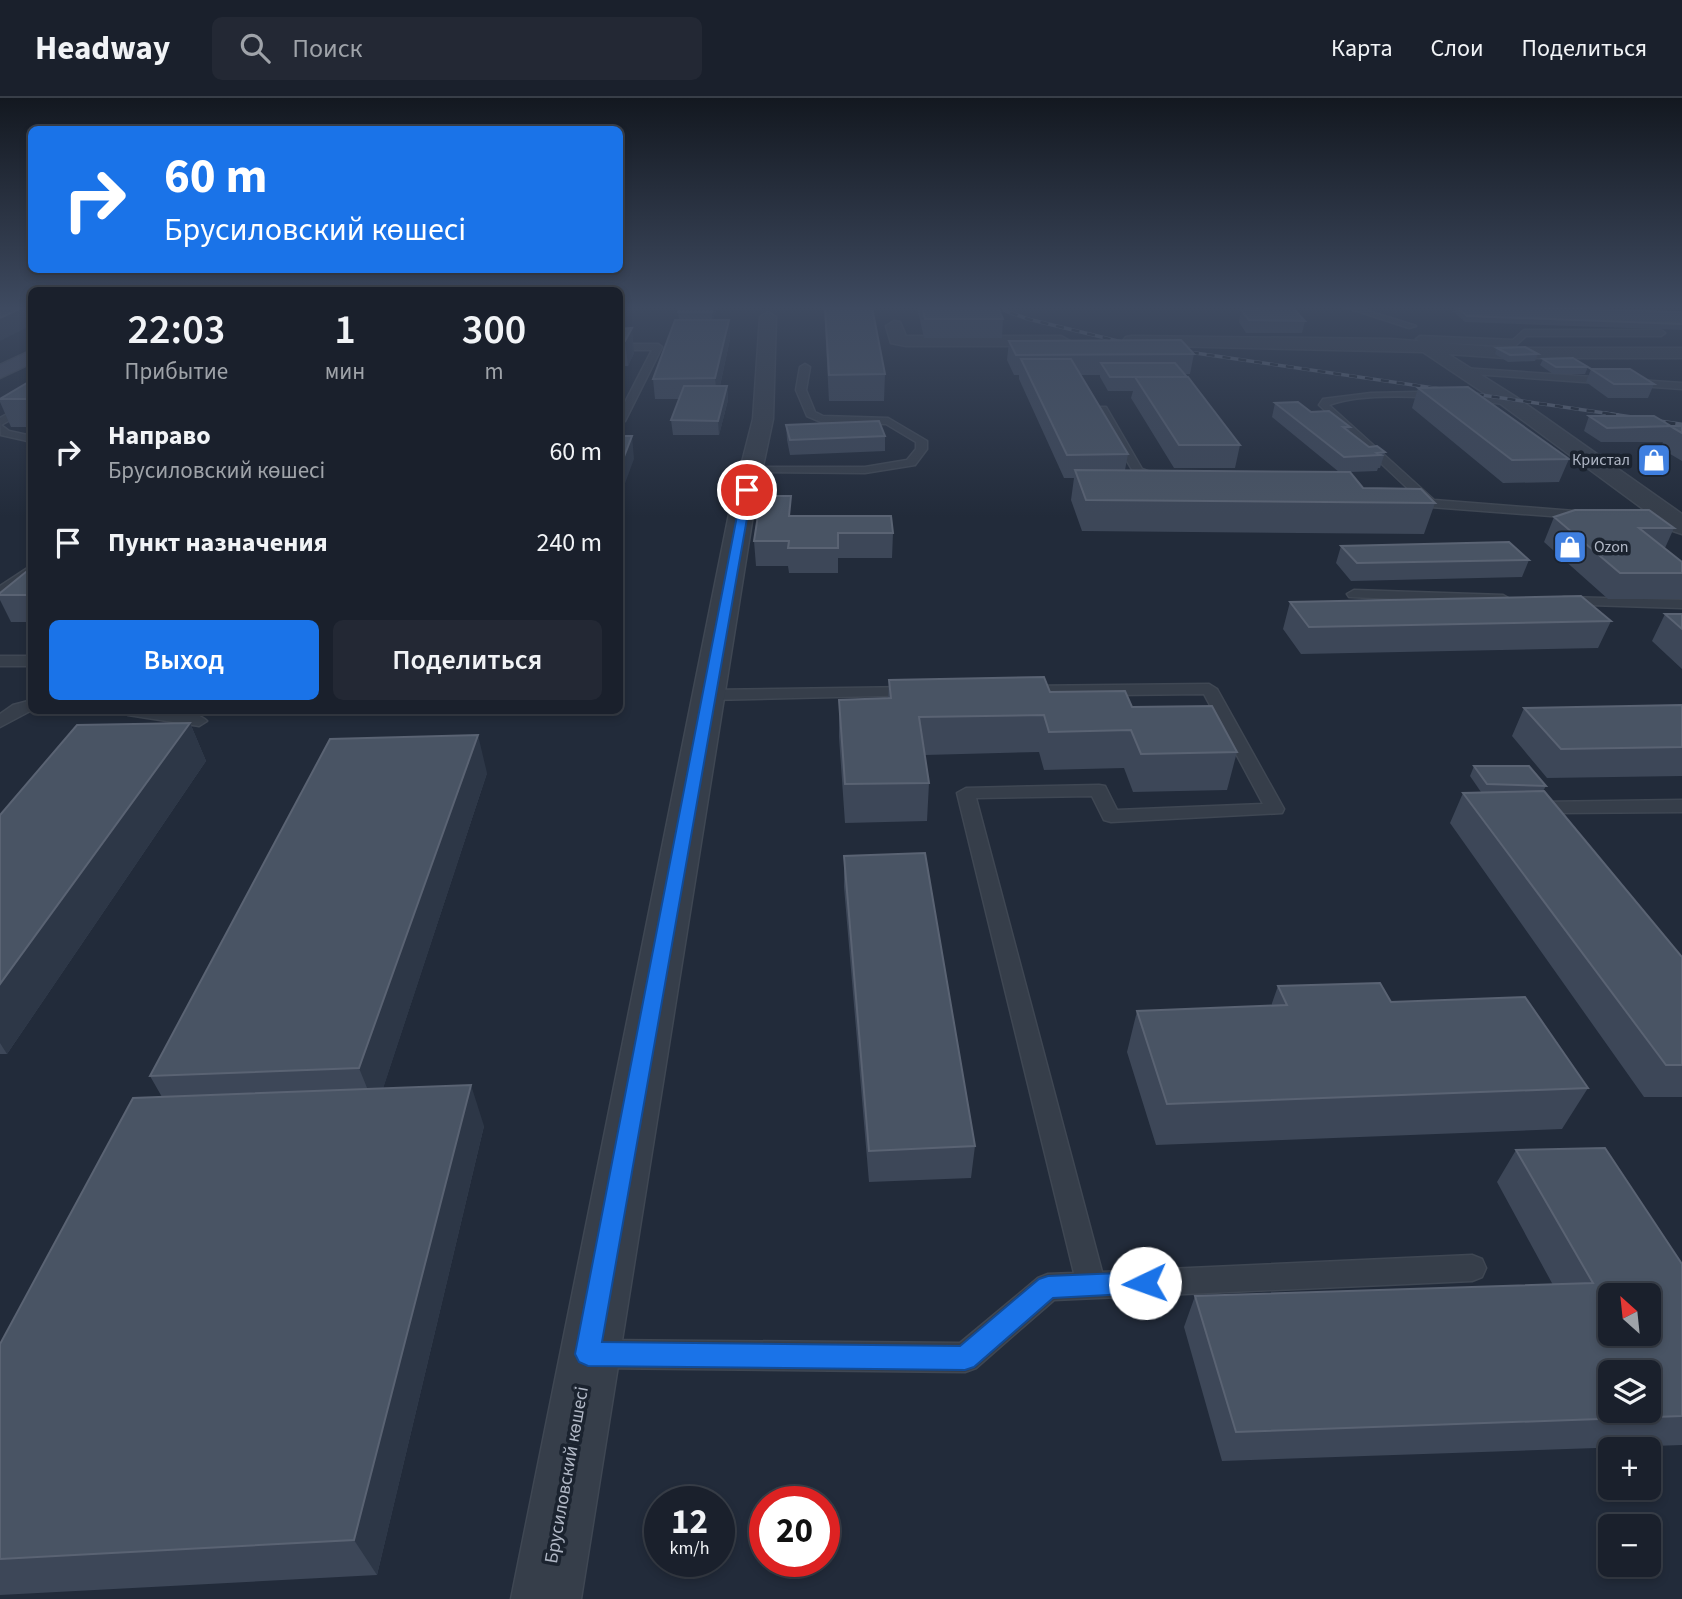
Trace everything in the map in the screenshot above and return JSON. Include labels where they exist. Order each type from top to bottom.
[{"type":"street","name":"Брусиловский көшесі","points":[[546,1599],[708,695],[763,419],[765,377]]},
{"type":"street","points":[[1471,377],[1509,401],[1679,524]]},
{"type":"lane","points":[[623,415],[643,377]]},
{"type":"lane","points":[[752,470],[865,470],[911,463],[921,449],[922,441],[888,421],[821,419],[811,414],[801,390],[803,377]]},
{"type":"lane","points":[[1545,377],[1682,387]]},
{"type":"lane","points":[[1433,506],[1324,405],[1327,401],[1344,397],[1509,401]]},
{"type":"lane","points":[[0,422],[28,405]]},
{"type":"lane","points":[[1102,409],[1138,471],[1171,482]]},
{"type":"lane","points":[[0,428],[5,433],[28,438]]},
{"type":"lane","points":[[1392,500],[1433,506],[1595,516]]},
{"type":"lane","points":[[1649,520],[1679,524]]},
{"type":"lane","points":[[0,592],[28,572]]},
{"type":"lane","points":[[1354,594],[1518,599]]},
{"type":"lane","points":[[1545,600],[1682,604]]},
{"type":"lane","points":[[0,661],[28,660]]},
{"type":"lane","points":[[1000,691],[1209,689],[1275,809],[1111,816],[1099,790],[967,793],[1091,1285]]},
{"type":"lane","points":[[708,695],[931,692]]},
{"type":"lane","points":[[0,722],[19,708],[28,706]]},
{"type":"lane","points":[[156,714],[199,720]]},
{"type":"lane","points":[[1558,828],[1540,808],[1682,806]]},
{"type":"lane","points":[[588,1354],[965,1358],[1048,1287],[1472,1268]]},
{"type":"building","points":[[654,377],[715,377],[715,378]]},
{"type":"building","points":[[1030,377],[1082,377],[1128,454],[1067,455]]},
{"type":"building","points":[[1135,377],[1188,377],[1240,445],[1179,445]]},
{"type":"building","points":[[1603,377],[1643,377],[1654,384],[1614,384]]},
{"type":"building","points":[[28,382],[28,399],[0,399]]},
{"type":"building","points":[[684,386],[727,386],[718,421],[671,420]]},
{"type":"building","points":[[1468,387],[1569,459],[1512,460],[1418,388]]},
{"type":"building","points":[[1298,402],[1311,412],[1329,411],[1350,427],[1343,427],[1369,447],[1377,446],[1385,452],[1377,453],[1381,455],[1344,457],[1275,403]]},
{"type":"building","points":[[1589,416],[1654,416],[1671,426],[1607,428]]},
{"type":"building","points":[[879,421],[885,436],[790,440],[786,425]]},
{"type":"building","points":[[1670,426],[1682,426],[1682,433]]},
{"type":"building","points":[[623,436],[632,436],[623,459]]},
{"type":"building","points":[[1075,470],[1350,472],[1363,488],[1421,489],[1435,503],[1086,500]]},
{"type":"building","points":[[761,496],[791,496],[789,516],[891,516],[893,533],[838,533],[838,548],[788,548],[789,541],[754,541]]},
{"type":"building","points":[[1575,510],[1649,510],[1674,528],[1639,528],[1682,562],[1682,573],[1620,573],[1554,517]]},
{"type":"building","points":[[1509,542],[1529,560],[1357,563],[1341,546]]},
{"type":"building","points":[[28,570],[28,595],[0,593]]},
{"type":"building","points":[[1581,596],[1611,621],[1309,627],[1290,602]]},
{"type":"building","points":[[1665,614],[1682,614],[1682,629]]},
{"type":"building","points":[[1044,677],[1050,692],[1125,691],[1132,707],[1212,706],[1237,752],[1141,754],[1131,730],[1049,732],[1044,715],[919,717],[929,783],[845,784],[839,700],[891,698],[889,680]]},
{"type":"building","points":[[1682,705],[1682,747],[1561,749],[1524,708]]},
{"type":"building","points":[[190,723],[0,984],[0,815],[77,725]]},
{"type":"building","points":[[478,735],[359,1068],[150,1076],[330,739]]},
{"type":"building","points":[[1474,766],[1529,766],[1546,786],[1487,784]]},
{"type":"building","points":[[1544,791],[1682,957],[1682,1065],[1666,1065],[1463,793]]},
{"type":"building","points":[[925,853],[975,1146],[869,1151],[844,856]]},
{"type":"building","points":[[1380,983],[1391,1002],[1525,997],[1588,1088],[1167,1104],[1137,1011],[1287,1005],[1278,986]]},
{"type":"building","points":[[471,1085],[354,1540],[0,1559],[0,1344],[133,1098]]},
{"type":"building","points":[[1605,1148],[1682,1264],[1682,1416],[1661,1417],[1661,1360],[1598,1360],[1598,1419],[1236,1432],[1195,1296],[1593,1283],[1516,1150]]},
{"type":"railway","points":[[1359,377],[1618,415]]},
{"type":"railway","points":[[1606,414],[1682,425]]},
{"type":"place","name":"Кристал","points":[[1654,460]]},
{"type":"place","name":"Ozon","points":[[1570,547]]},
{"type":"route","points":[[747,490],[588,1354],[965,1358],[1048,1287],[1145,1283]]}]
